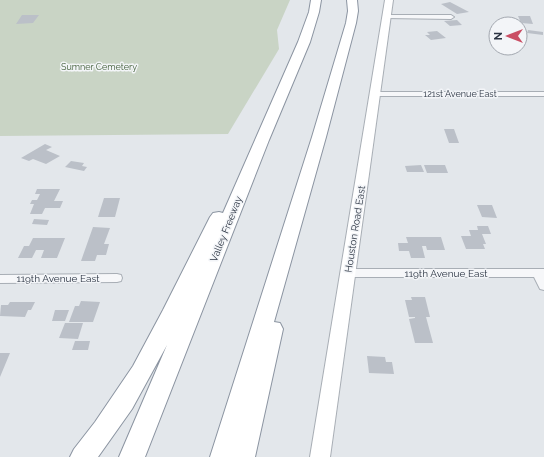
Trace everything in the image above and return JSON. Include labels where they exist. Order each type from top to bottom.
[{"type":"highway","name":"Valley Freeway","points":[[132,457],[262,140],[304,42],[314,12],[316,0]]},
{"type":"highway","points":[[223,457],[351,23],[353,11],[352,0]]},
{"type":"highway","points":[[83,457],[111,420],[142,369],[239,178],[262,140]]},
{"type":"highway","points":[[242,457],[258,393],[294,218]]},
{"type":"street","name":"Houston Road East","points":[[320,457],[388,16],[389,0]]},
{"type":"street","points":[[388,16],[451,17]]},
{"type":"street","name":"121st Avenue East","points":[[376,94],[544,94]]},
{"type":"street","name":"119th Avenue East","points":[[348,273],[541,273]]},
{"type":"street","points":[[541,273],[544,286]]},
{"type":"street","name":"119th Avenue East","points":[[0,279],[117,278]]},
{"type":"green space","name":"Sumner Cemetery","points":[[0,0],[290,0],[277,30],[279,49],[228,134],[0,136]]},
{"type":"building","points":[[450,2],[469,12],[457,14],[441,4]]},
{"type":"building","points":[[22,15],[39,15],[33,23],[16,24]]},
{"type":"building","points":[[528,16],[530,16],[533,24],[528,24]]},
{"type":"building","points":[[457,20],[462,25],[450,26],[444,21]]},
{"type":"building","points":[[528,30],[543,32],[543,35],[528,33]]},
{"type":"building","points":[[437,31],[446,38],[431,40],[425,35],[430,35],[427,32]]},
{"type":"building","points":[[444,129],[454,129],[459,143],[449,143]]},
{"type":"building","points":[[45,144],[52,147],[46,150],[60,156],[46,164],[33,159],[29,161],[21,158]]},
{"type":"building","points":[[71,161],[84,163],[82,166],[87,167],[84,171],[65,167]]},
{"type":"building","points":[[421,165],[424,172],[407,172],[405,166]]},
{"type":"building","points":[[424,165],[445,165],[448,173],[427,173]]},
{"type":"building","points":[[37,189],[60,189],[54,201],[63,201],[60,208],[45,208],[42,214],[30,214],[34,204],[30,204],[32,200],[37,200],[40,194],[35,194]]},
{"type":"building","points":[[104,198],[120,198],[115,217],[98,217]]},
{"type":"building","points":[[477,205],[492,205],[497,218],[482,217]]},
{"type":"building","points":[[34,219],[49,220],[47,225],[32,224]]},
{"type":"building","points":[[477,226],[488,226],[491,234],[482,234],[486,244],[483,244],[485,249],[466,249],[461,236],[471,236],[469,230],[478,230]]},
{"type":"building","points":[[93,227],[110,228],[104,244],[109,244],[106,255],[97,255],[95,261],[81,261]]},
{"type":"building","points":[[406,237],[441,237],[445,250],[427,250],[426,246],[422,246],[425,258],[411,258],[409,251],[399,251],[398,243],[408,243]]},
{"type":"building","points":[[33,238],[65,238],[57,258],[41,258],[44,250],[36,250],[32,258],[18,258],[24,246],[29,246]]},
{"type":"building","points":[[411,297],[425,297],[430,317],[426,317],[433,343],[415,343],[409,319],[415,317],[409,317],[405,300],[412,300]]},
{"type":"building","points":[[81,301],[100,302],[93,322],[69,322],[75,306],[79,306]]},
{"type":"building","points":[[10,302],[35,302],[31,310],[28,310],[25,317],[0,316],[1,305],[8,305]]},
{"type":"building","points":[[55,310],[69,310],[65,321],[52,321]]},
{"type":"building","points":[[65,323],[83,323],[78,339],[59,338]]},
{"type":"building","points":[[75,341],[90,341],[88,350],[72,350]]},
{"type":"building","points":[[0,353],[10,353],[0,377]]},
{"type":"building","points":[[367,356],[385,357],[386,362],[392,362],[394,374],[369,373]]}]
